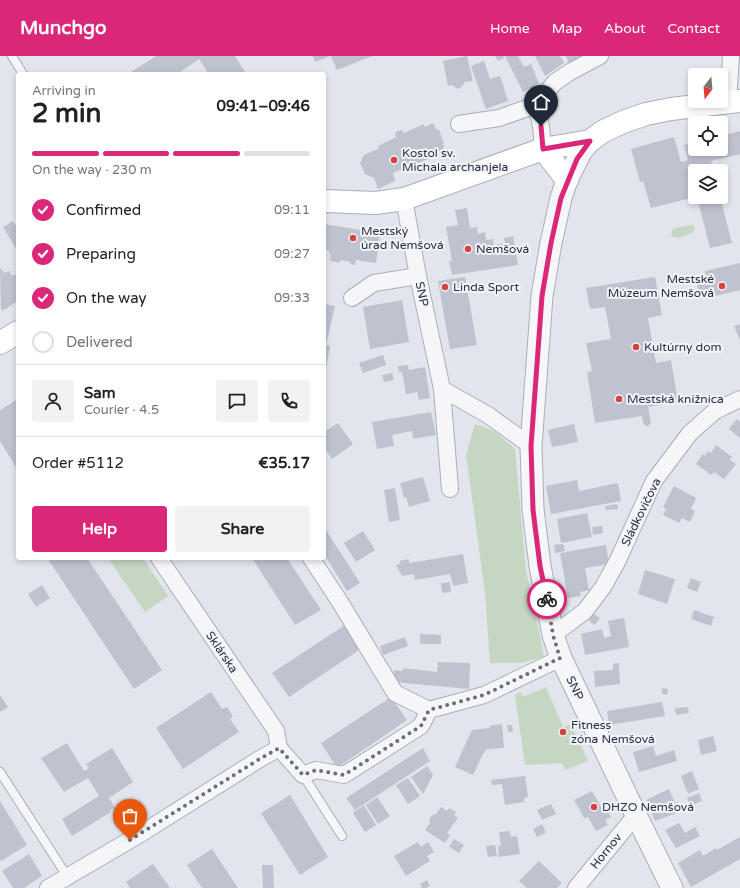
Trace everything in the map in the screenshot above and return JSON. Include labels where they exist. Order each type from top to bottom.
[{"type":"main road","points":[[326,201],[376,203],[404,199],[543,149],[590,141],[602,132],[622,122],[646,114],[734,101]]},
{"type":"main road","points":[[543,149],[568,180]]},
{"type":"street","points":[[459,124],[499,118],[539,101],[555,82],[600,56]]},
{"type":"street","points":[[731,56],[734,101]]},
{"type":"street","points":[[539,101],[543,149]]},
{"type":"street","name":"SNP","points":[[590,141],[581,152],[561,198],[551,243],[542,296],[531,446],[533,510],[540,566],[553,635],[560,658],[672,888]]},
{"type":"street","name":"SNP","points":[[404,199],[418,276],[442,388],[450,489]]},
{"type":"street","points":[[352,298],[374,283],[418,276]]},
{"type":"street","points":[[442,388],[488,415],[531,446]]},
{"type":"street","name":"Sládkovičova","points":[[553,635],[585,611],[603,587],[617,562],[654,481],[690,433],[715,411],[740,399]]},
{"type":"street","name":"Sklárska","points":[[160,560],[276,731],[279,748]]},
{"type":"street","points":[[312,560],[340,602],[395,693],[429,710],[484,695],[560,658]]},
{"type":"street","points":[[48,888],[142,833],[279,748],[303,775],[316,770],[344,775],[421,726],[429,710]]},
{"type":"street","name":"Hornov","points":[[576,888],[636,815]]},
{"type":"lane","points":[[12,56],[22,72]]},
{"type":"lane","points":[[0,772],[68,876]]},
{"type":"lane","points":[[303,775],[342,836]]},
{"type":"green space","points":[[690,225],[694,226],[695,229],[693,233],[678,238],[671,236],[673,229]]},
{"type":"green space","points":[[475,424],[494,431],[515,449],[526,572],[533,599],[544,657],[520,663],[490,663],[485,592],[466,455]]},
{"type":"green space","points":[[144,560],[168,596],[145,612],[110,561]]},
{"type":"green space","name":"Fitness zóna Nemšová","points":[[546,687],[563,727],[571,724],[588,761],[566,770],[562,763],[525,765],[515,695],[521,692],[523,697]]},
{"type":"building","points":[[156,56],[235,56],[245,72],[208,72],[199,59],[180,72],[131,72]]},
{"type":"building","points":[[313,56],[330,56],[315,62]]},
{"type":"building","points":[[331,56],[372,56],[337,70]]},
{"type":"building","points":[[467,56],[473,81],[465,82],[460,89],[454,87],[453,85],[448,86],[443,61]]},
{"type":"building","points":[[495,56],[503,56],[504,58],[498,61]]},
{"type":"building","points":[[505,56],[518,56],[524,67],[531,64],[539,83],[523,92]]},
{"type":"building","points":[[535,56],[560,56],[564,63],[545,76]]},
{"type":"building","points":[[566,56],[583,56],[569,64]]},
{"type":"building","points":[[484,61],[490,79],[500,76],[508,101],[486,109],[471,66]]},
{"type":"building","name":"Kostol sv. Michala archanjela","points":[[433,123],[436,129],[439,130],[444,143],[444,149],[435,153],[436,156],[393,173],[395,181],[378,189],[374,178],[365,174],[360,163],[364,155],[378,149],[378,146],[396,137],[395,133],[398,131],[402,130],[404,133],[424,124],[425,127]]},
{"type":"building","points":[[740,131],[740,154],[711,161],[712,164],[688,164],[688,199],[651,208],[643,181],[640,182],[631,149],[674,137],[681,162],[688,160],[684,145],[688,144],[688,156],[728,156],[728,134]]},
{"type":"building","points":[[699,204],[722,204],[732,243],[710,248]]},
{"type":"building","points":[[467,208],[470,228],[477,227],[478,234],[485,232],[486,240],[493,239],[494,245],[505,243],[504,238],[513,236],[518,265],[452,275],[449,261],[452,261],[446,227],[458,225],[455,210]]},
{"type":"building","points":[[13,221],[16,224],[16,249],[3,227]]},
{"type":"building","points":[[326,224],[380,233],[376,263],[356,260],[355,265],[350,264],[351,262],[340,260],[340,263],[330,261],[331,254],[329,254],[329,250],[326,250]]},
{"type":"building","points":[[740,263],[740,290],[711,297],[709,291],[699,293],[697,284],[707,282],[705,271]]},
{"type":"building","points":[[0,268],[4,273],[9,271],[12,276],[16,274],[16,302],[4,310],[1,310]]},
{"type":"building","points":[[465,277],[477,345],[450,349],[438,281]]},
{"type":"building","points":[[655,277],[662,315],[648,318],[656,363],[671,360],[678,402],[648,407],[651,423],[648,426],[643,423],[642,416],[595,423],[587,372],[592,371],[586,343],[611,339],[605,307],[590,309],[586,288]]},
{"type":"building","points":[[402,300],[409,342],[370,349],[363,307]]},
{"type":"building","points":[[326,304],[335,306],[326,345]]},
{"type":"building","points":[[740,324],[740,341],[734,326]]},
{"type":"building","points":[[326,345],[330,346],[326,368]]},
{"type":"building","points":[[383,355],[386,365],[363,373],[359,363]]},
{"type":"building","points":[[408,365],[409,370],[425,367],[430,398],[419,400],[417,392],[406,394],[402,372],[399,372],[398,366]]},
{"type":"building","points":[[392,373],[394,380],[384,382],[382,375]]},
{"type":"building","points":[[16,400],[16,467],[0,441],[0,410]]},
{"type":"building","points":[[431,412],[436,435],[413,439],[412,431],[392,435],[394,446],[377,449],[372,422]]},
{"type":"building","points":[[737,419],[740,422],[740,438],[729,429]]},
{"type":"building","points":[[338,423],[353,444],[332,459],[326,450],[326,431]]},
{"type":"building","points":[[574,424],[578,442],[552,447],[548,430]]},
{"type":"building","points":[[716,445],[732,457],[730,460],[736,464],[724,479],[714,472],[711,475],[696,464],[703,454],[705,456],[708,451],[711,453]]},
{"type":"building","points":[[423,477],[430,501],[409,507],[406,497],[404,498],[400,483]]},
{"type":"building","points":[[577,480],[579,491],[618,483],[621,501],[551,514],[546,486]]},
{"type":"building","points":[[674,486],[696,498],[691,509],[695,511],[690,522],[682,518],[679,523],[663,515],[666,509],[663,507]]},
{"type":"building","points":[[395,488],[400,520],[389,522],[384,490]]},
{"type":"building","points":[[617,504],[618,509],[606,510],[605,506]]},
{"type":"building","points":[[587,513],[592,537],[561,543],[557,519]]},
{"type":"building","points":[[602,526],[603,533],[593,535],[592,527]]},
{"type":"building","points":[[326,530],[360,583],[347,591],[326,557]]},
{"type":"building","points":[[363,531],[375,550],[356,562],[344,543]]},
{"type":"building","points":[[563,544],[565,551],[555,553],[554,545]]},
{"type":"building","points":[[606,545],[609,564],[585,568],[589,590],[580,592],[581,596],[568,598],[560,553]]},
{"type":"building","points":[[463,554],[468,583],[453,586],[450,574],[415,580],[414,574],[402,576],[396,565],[400,564],[399,561],[409,559],[409,563]]},
{"type":"building","points":[[49,560],[88,560],[162,670],[134,689]]},
{"type":"building","points":[[253,560],[288,560],[321,610],[295,625]]},
{"type":"building","points":[[645,570],[675,579],[667,604],[638,594]]},
{"type":"building","points":[[691,578],[701,582],[697,592],[687,588]]},
{"type":"building","points":[[450,582],[451,592],[442,593],[441,583]]},
{"type":"building","points":[[42,585],[50,598],[36,607],[28,594]]},
{"type":"building","points":[[694,610],[714,617],[711,626],[691,619]]},
{"type":"building","points":[[594,614],[600,618],[595,625],[589,621]]},
{"type":"building","points":[[624,618],[629,647],[585,655],[581,634],[602,629],[604,638],[611,636],[608,621]]},
{"type":"building","points":[[345,625],[359,650],[289,697],[272,673]]},
{"type":"building","points":[[420,634],[441,635],[441,644],[420,644]]},
{"type":"building","points":[[405,637],[408,646],[383,655],[380,646]]},
{"type":"building","points":[[438,662],[470,663],[469,689],[394,682],[394,670],[403,671],[403,668],[437,672]]},
{"type":"building","points":[[619,663],[620,684],[595,687],[594,671],[613,670],[613,664]]},
{"type":"building","points":[[662,688],[668,689],[667,695],[662,694]]},
{"type":"building","points":[[211,692],[222,709],[227,707],[233,716],[230,719],[239,732],[183,769],[156,728]]},
{"type":"building","points":[[0,695],[8,707],[0,712]]},
{"type":"building","points":[[391,697],[407,720],[337,768],[321,743]]},
{"type":"building","points":[[662,702],[665,716],[609,725],[607,711]]},
{"type":"building","points":[[688,707],[689,713],[676,715],[675,708]]},
{"type":"building","points":[[502,724],[504,748],[487,749],[473,775],[455,767],[472,730],[490,728],[489,726]]},
{"type":"building","points":[[507,725],[512,725],[513,732],[508,732]]},
{"type":"building","points":[[713,736],[717,751],[701,755],[698,740]]},
{"type":"building","points":[[67,743],[84,771],[89,768],[86,764],[112,748],[133,782],[109,798],[115,808],[110,810],[111,812],[72,836],[62,819],[99,796],[88,778],[64,792],[41,758]]},
{"type":"building","points":[[653,746],[656,756],[674,750],[677,761],[639,772],[633,752]]},
{"type":"building","points":[[423,748],[430,761],[355,810],[346,798]]},
{"type":"building","points":[[427,766],[433,775],[423,794],[411,777]]},
{"type":"building","points":[[692,771],[699,789],[688,794],[681,776]]},
{"type":"building","points":[[525,776],[528,797],[524,798],[524,802],[505,805],[502,784],[492,785],[491,780]]},
{"type":"building","points":[[408,778],[420,796],[408,804],[396,785]]},
{"type":"building","points":[[669,789],[675,803],[678,802],[682,811],[655,821],[646,800]]},
{"type":"building","points":[[592,791],[604,812],[607,810],[611,817],[605,820],[608,825],[596,831],[588,817],[584,818],[574,800]]},
{"type":"building","points":[[699,793],[702,801],[690,806],[687,798]]},
{"type":"building","points":[[290,795],[328,857],[300,875],[261,813]]},
{"type":"building","points":[[377,797],[390,816],[378,824],[366,805]]},
{"type":"building","points":[[0,801],[27,845],[1,861],[0,859]]},
{"type":"building","points":[[551,804],[556,814],[542,820],[537,810]]},
{"type":"building","points":[[364,805],[376,825],[365,832],[353,813]]},
{"type":"building","points":[[441,807],[447,811],[449,808],[456,812],[454,815],[458,818],[447,833],[450,835],[445,843],[425,830],[430,823],[429,820],[432,815],[436,814]]},
{"type":"building","points":[[679,823],[685,833],[695,827],[700,836],[676,848],[665,830]]},
{"type":"building","points":[[542,824],[546,833],[537,837],[533,829]]},
{"type":"building","points":[[510,831],[511,837],[517,836],[520,854],[499,857],[498,846],[501,846],[499,832]]},
{"type":"building","points":[[740,837],[740,859],[691,887],[678,863],[700,850],[703,856]]},
{"type":"building","points":[[454,839],[464,845],[459,853],[449,847]]},
{"type":"building","points":[[418,842],[421,847],[428,842],[434,852],[427,856],[430,861],[406,876],[394,856]]},
{"type":"building","points":[[495,845],[497,856],[488,857],[486,846]]},
{"type":"building","points":[[212,849],[238,888],[202,888],[187,865]]},
{"type":"building","points":[[29,854],[42,876],[24,888],[13,888],[2,871]]},
{"type":"building","points":[[539,861],[562,883],[557,888],[527,888],[519,881]]},
{"type":"building","points":[[153,864],[170,888],[130,888],[126,882]]},
{"type":"building","points":[[262,865],[273,865],[274,888],[263,888]]},
{"type":"building","points":[[427,880],[430,886],[422,888],[420,884]]},
{"type":"way so far","points":[[130,840],[279,748],[303,775],[316,770],[344,775],[421,726],[429,710],[484,695],[560,658],[553,635],[547,599]]},
{"type":"place","name":"Kostol sv. Michala archanjela","points":[[394,160]]},
{"type":"place","name":"Mestský úrad Nemšová","points":[[353,238]]},
{"type":"place","name":"Nemšová","points":[[468,249]]},
{"type":"place","name":"Mestské Múzeum Nemšová","points":[[722,286]]},
{"type":"place","name":"Linda Sport","points":[[445,287]]},
{"type":"place","name":"Kultúrny dom","points":[[636,347]]},
{"type":"place","name":"Mestská knižnica","points":[[619,399]]},
{"type":"place","name":"Fitness zóna Nemšová","points":[[563,732]]},
{"type":"place","name":"DHZO Nemšová","points":[[594,807]]},
{"type":"route","points":[[541,126],[543,149],[590,141],[577,159],[561,198],[551,243],[542,296],[531,446],[533,510],[540,566],[547,599]]}]
